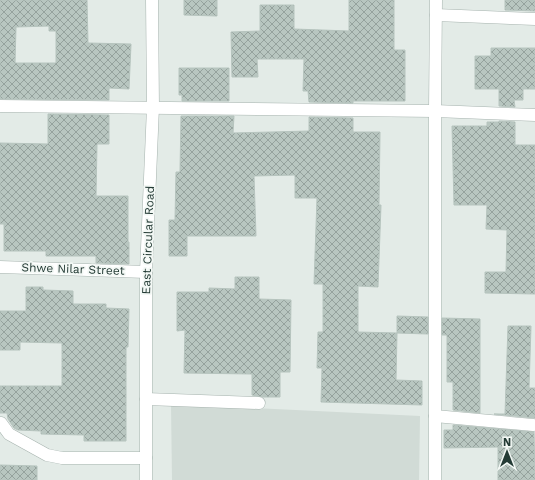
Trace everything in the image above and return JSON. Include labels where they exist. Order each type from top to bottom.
[{"type":"street","name":"East Circular Road","points":[[146,480],[146,272],[153,107],[152,0]]},
{"type":"street","points":[[435,480],[436,0]]},
{"type":"street","points":[[436,15],[535,19]]},
{"type":"street","points":[[0,106],[435,111],[535,115]]},
{"type":"street","name":"Shwe Nilar Street","points":[[0,267],[146,272]]},
{"type":"street","points":[[146,399],[259,403]]},
{"type":"street","points":[[435,416],[534,425]]},
{"type":"street","points":[[0,423],[9,434],[47,455],[62,458],[146,458]]},
{"type":"shaded area","points":[[171,404],[420,416],[419,480],[172,480]]},
{"type":"building","points":[[0,0],[87,0],[88,43],[131,44],[129,89],[109,88],[109,100],[0,99]],"holes":[[[49,26],[49,31],[56,31],[56,63],[15,63],[16,27]]]},
{"type":"building","points":[[184,0],[217,0],[217,16],[184,15]]},
{"type":"building","points":[[349,0],[394,0],[394,50],[405,50],[405,101],[353,101],[353,103],[309,102],[308,91],[303,91],[304,59],[257,59],[258,77],[232,77],[231,32],[260,31],[260,5],[294,5],[294,29],[349,31]]},
{"type":"building","points":[[505,0],[535,0],[535,11],[505,10]]},
{"type":"building","points":[[491,48],[535,48],[535,89],[523,89],[523,100],[514,100],[515,107],[499,106],[499,89],[475,89],[475,56],[491,56]]},
{"type":"building","points":[[179,68],[229,68],[229,101],[182,101],[182,95],[179,95]]},
{"type":"building","points":[[48,114],[109,115],[109,144],[97,144],[96,196],[128,196],[129,264],[96,263],[96,256],[46,256],[46,251],[4,251],[4,224],[0,224],[0,143],[48,144]]},
{"type":"building","points":[[181,116],[234,116],[233,133],[309,131],[309,117],[353,118],[353,132],[380,132],[379,205],[381,205],[378,287],[358,286],[358,332],[397,333],[396,380],[422,381],[422,405],[321,402],[322,368],[317,368],[318,332],[323,332],[323,284],[314,284],[317,198],[295,198],[295,175],[254,176],[256,236],[187,236],[187,256],[169,256],[169,220],[175,220],[176,172],[180,172]]},
{"type":"building","points":[[487,122],[515,122],[515,145],[535,145],[535,294],[485,293],[485,272],[506,272],[507,230],[486,229],[487,205],[454,205],[452,126],[487,126]]},
{"type":"building","points":[[235,277],[259,277],[259,299],[291,300],[290,372],[280,372],[280,397],[263,397],[252,395],[252,374],[184,373],[185,330],[177,331],[177,292],[209,292],[209,288],[235,289]]},
{"type":"building","points":[[26,287],[43,287],[43,290],[73,291],[73,304],[106,304],[106,308],[129,309],[128,347],[126,347],[126,441],[84,441],[84,435],[41,434],[41,431],[18,430],[14,428],[8,419],[7,413],[0,413],[0,386],[62,386],[62,343],[20,342],[20,350],[0,350],[0,311],[26,311]]},
{"type":"building","points":[[397,316],[428,317],[428,334],[397,333]]},
{"type":"building","points":[[442,318],[480,319],[480,413],[453,410],[453,382],[447,382],[447,335],[442,335]]},
{"type":"building","points":[[508,326],[531,326],[529,388],[535,388],[535,418],[494,414],[505,414]]},
{"type":"building","points":[[453,425],[534,432],[535,480],[498,480],[498,447],[444,448],[444,430],[453,430]]},
{"type":"building","points":[[0,465],[37,466],[37,480],[0,480]]}]
